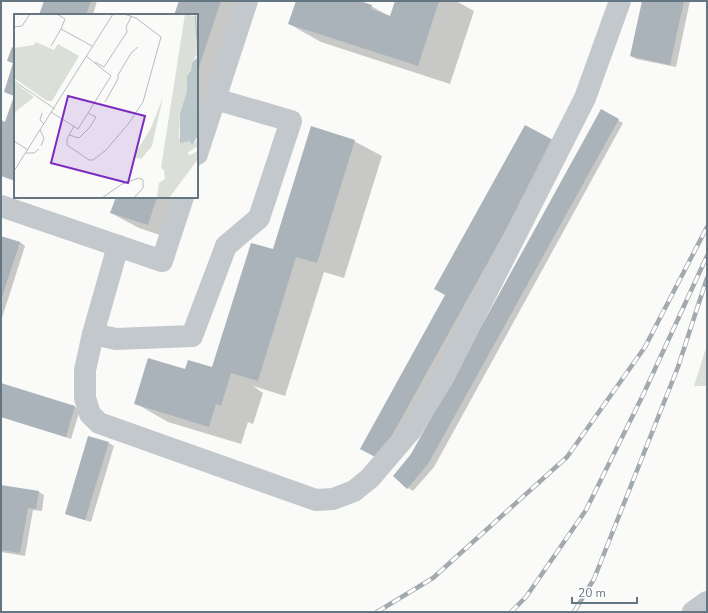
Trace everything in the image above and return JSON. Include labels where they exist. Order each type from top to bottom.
[{"type":"lane","points":[[198,151],[247,1]]},
{"type":"lane","points":[[118,246],[93,334],[85,370],[85,398],[90,414],[99,423],[316,500],[333,499],[354,491],[370,478],[412,430],[443,378],[585,98],[620,1]]},
{"type":"lane","points":[[93,334],[116,339],[192,336],[226,246],[259,218],[290,121],[215,99]]},
{"type":"lane","points":[[1,206],[162,261],[183,198]]},
{"type":"lane","points":[[693,612],[707,602]]},
{"type":"shaded area","points":[[707,345],[707,386],[694,386]]},
{"type":"building","points":[[44,1],[91,1],[86,14],[39,14]]},
{"type":"building","points":[[179,1],[221,1],[198,70],[198,14],[174,14]]},
{"type":"building","points":[[296,1],[360,1],[372,5],[371,9],[390,16],[395,1],[439,1],[418,66],[288,24]]},
{"type":"building","points":[[642,1],[684,1],[670,65],[630,56]]},
{"type":"building","points":[[12,47],[14,48],[14,96],[4,92],[13,63],[7,61]]},
{"type":"building","points":[[14,96],[14,181],[1,176],[1,120],[5,122]]},
{"type":"building","points":[[601,109],[619,119],[428,464],[407,489],[393,476],[411,454]]},
{"type":"building","points":[[525,125],[555,141],[379,459],[360,449],[445,295],[434,289]]},
{"type":"building","points":[[311,126],[355,140],[317,263],[296,257],[258,381],[231,373],[221,406],[216,404],[209,427],[134,404],[148,358],[185,369],[188,360],[212,367],[251,243],[273,249]]},
{"type":"building","points":[[116,198],[157,198],[148,225],[110,213]]},
{"type":"building","points":[[1,236],[20,242],[1,300]]},
{"type":"building","points":[[1,383],[75,406],[66,437],[1,417]]},
{"type":"building","points":[[88,436],[109,442],[85,520],[65,514]]},
{"type":"building","points":[[1,485],[39,491],[36,509],[28,508],[20,553],[1,550]]},
{"type":"railway","points":[[377,612],[433,578],[567,457],[645,347],[707,227]]},
{"type":"railway","points":[[511,612],[526,597],[586,510],[643,395],[707,256]]},
{"type":"railway","points":[[574,612],[594,579],[678,367],[707,278]]}]
